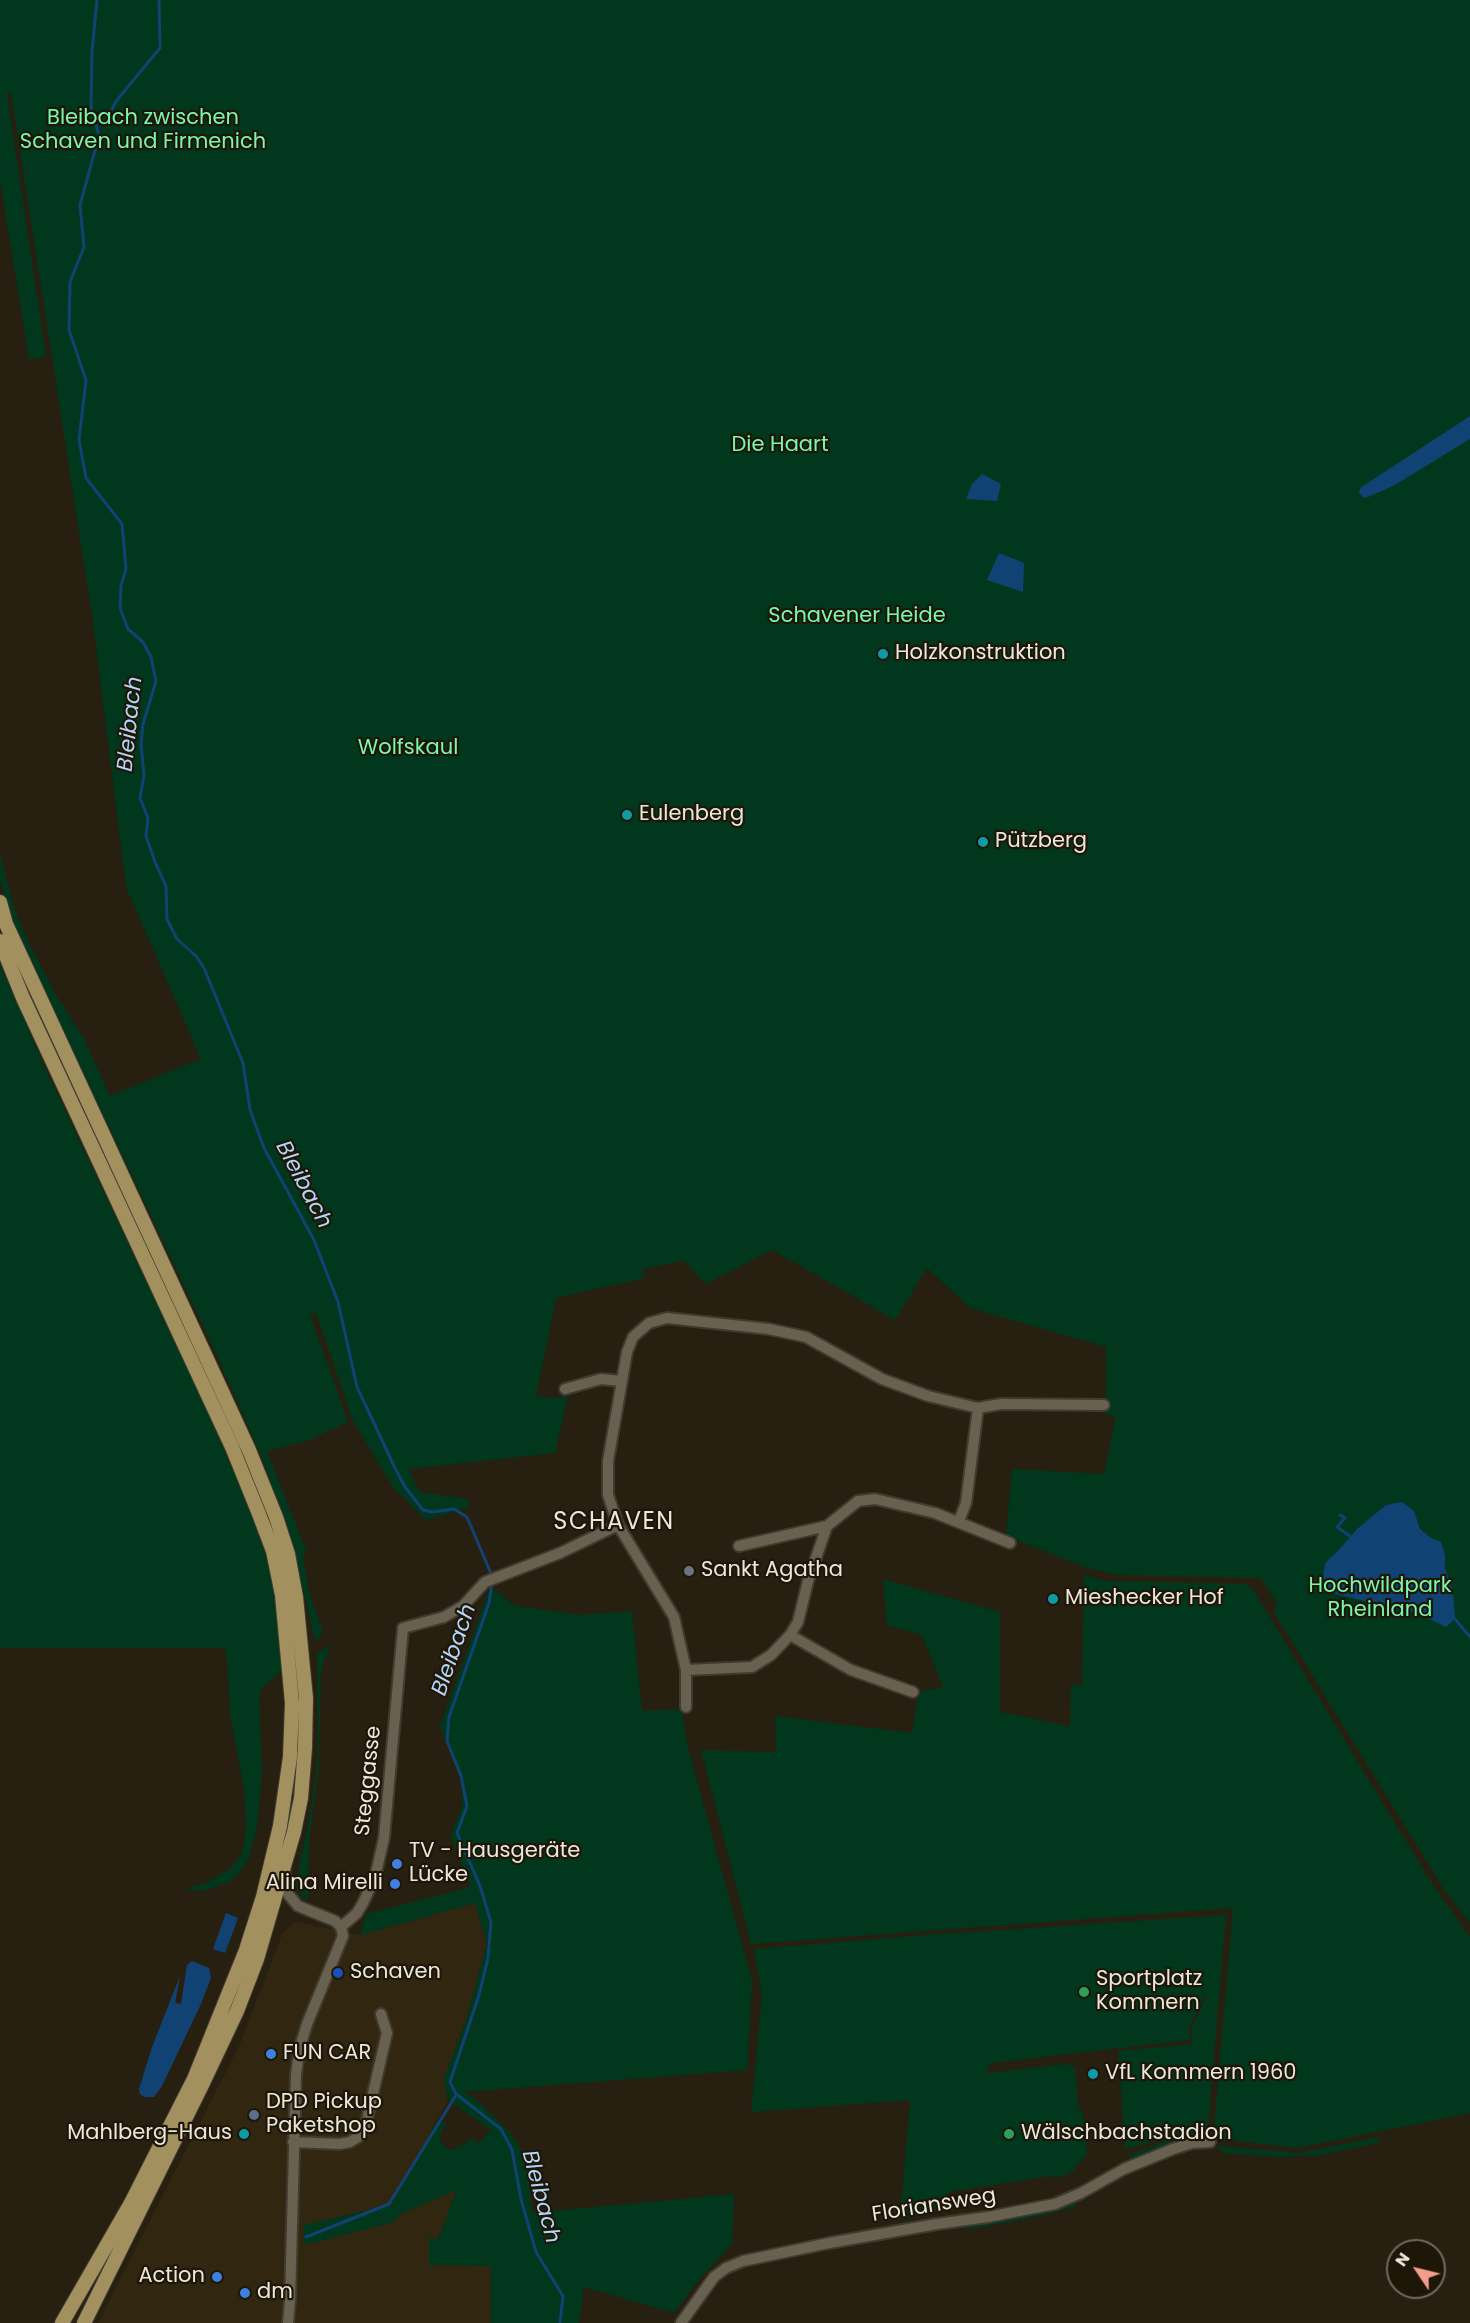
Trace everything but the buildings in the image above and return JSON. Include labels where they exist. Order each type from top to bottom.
[{"type":"main road","points":[[0,902],[6,924],[249,1450],[276,1517],[288,1554],[305,1672],[305,1748],[301,1798],[284,1868],[257,1959],[237,2011],[84,2323]]},
{"type":"main road","points":[[0,940],[23,998],[232,1447],[273,1551],[282,1594],[292,1703],[290,1757],[279,1826],[263,1897],[246,1950],[194,2079],[131,2203],[62,2323]]},
{"type":"street","points":[[686,1707],[686,1670],[674,1617],[618,1525],[608,1495],[608,1461],[627,1352],[633,1337],[649,1323],[667,1318],[769,1329],[806,1336],[882,1379],[928,1396],[978,1408],[1001,1404],[1104,1405]]},
{"type":"street","points":[[565,1389],[601,1379],[621,1382]]},
{"type":"street","points":[[959,1521],[966,1503],[978,1408]]},
{"type":"street","points":[[739,1546],[827,1526],[858,1502],[875,1499],[935,1513],[1010,1543]]},
{"type":"street","name":"Steggasse","points":[[342,1927],[357,1913],[363,1903],[375,1877],[384,1838],[403,1628],[434,1621],[455,1612],[490,1580],[560,1553],[618,1525]]},
{"type":"street","points":[[686,1670],[752,1667],[771,1655],[790,1635],[798,1622],[808,1581],[827,1526]]},
{"type":"street","points":[[790,1635],[851,1670],[913,1692]]},
{"type":"street","points":[[284,1868],[288,1894],[298,1906],[336,1921],[342,1927],[343,1936],[320,1989],[300,2048],[296,2074],[288,2323]]},
{"type":"street","points":[[293,2142],[340,2144],[358,2137],[365,2128],[387,2032],[381,2014]]},
{"type":"street","name":"Floriansweg","points":[[681,2323],[714,2277],[726,2268],[743,2261],[829,2243],[1055,2204],[1081,2193],[1124,2169],[1173,2149],[1192,2143],[1210,2142]]},
{"type":"shaded area","points":[[475,1903],[487,1943],[467,2018],[444,2079],[448,2100],[391,2205],[304,2225],[304,2245],[393,2222],[403,2213],[457,2189],[438,2239],[429,2238],[429,2265],[491,2265],[491,2323],[98,2323],[240,2044],[283,1932],[296,1922],[360,1935]]},
{"type":"green space","name":"Schavener Heide","points":[[0,0],[1470,0],[1470,1923],[1443,1888],[1273,1611],[1278,1605],[1261,1578],[1118,1575],[1087,1568],[1006,1536],[1012,1469],[1104,1474],[1116,1415],[1106,1415],[1106,1347],[970,1308],[927,1268],[895,1320],[772,1250],[705,1284],[684,1260],[645,1269],[641,1272],[645,1278],[556,1298],[536,1396],[551,1398],[568,1396],[555,1453],[408,1469],[420,1492],[468,1499],[468,1508],[426,1520],[393,1487],[353,1421],[316,1313],[310,1315],[348,1422],[307,1441],[267,1451],[306,1550],[303,1556],[309,1592],[323,1632],[315,1642],[292,1540],[260,1453],[209,1338],[19,938],[0,880],[0,854],[14,908],[28,941],[55,993],[84,1039],[110,1096],[201,1059],[126,887],[93,622],[11,93],[7,94],[46,356],[29,360],[0,180]]},
{"type":"green space","points":[[0,965],[46,1070],[213,1423],[261,1537],[276,1598],[282,1671],[263,1687],[259,1695],[262,1773],[256,1833],[248,1859],[240,1872],[230,1881],[205,1891],[185,1889],[208,1882],[231,1868],[242,1853],[246,1830],[244,1789],[230,1714],[225,1648],[0,1648]]},
{"type":"green space","points":[[1084,1574],[1104,1581],[1245,1584],[1252,1588],[1431,1882],[1470,1937],[1470,2113],[1296,2148],[1213,2138],[1233,1908],[751,1944],[701,1750],[776,1752],[775,1716],[912,1733],[918,1692],[943,1687],[922,1635],[887,1625],[883,1579],[1000,1612],[1000,1712],[1070,1726],[1071,1685],[1082,1685]]},
{"type":"green space","points":[[490,1587],[516,1606],[579,1615],[632,1611],[642,1711],[681,1709],[688,1748],[752,1981],[747,2070],[463,2092],[473,2097],[510,2132],[527,2160],[532,2213],[734,2194],[732,2244],[699,2280],[674,2313],[584,2287],[579,2323],[491,2323],[491,2266],[429,2265],[429,2238],[439,2239],[456,2190],[403,2213],[393,2222],[304,2245],[304,2225],[391,2205],[438,2119],[446,2123],[440,2135],[441,2143],[448,2149],[453,2150],[462,2144],[465,2146],[470,2138],[479,2143],[491,2130],[448,2100],[444,2079],[467,2018],[487,1943],[475,1903],[360,1935],[366,1914],[471,1887],[450,1836],[463,1805],[460,1777],[440,1726]]},
{"type":"green space","points":[[331,1644],[321,1671],[319,1767],[309,1840],[308,1899],[305,1900],[297,1891],[296,1881],[311,1809],[318,1751],[317,1654]]},
{"type":"green space","points":[[1226,1915],[1207,2139],[1171,2144],[1130,2161],[1130,2155],[1188,2132],[1125,2149],[1118,2051],[1192,2044],[1192,2027],[1205,2000],[1205,1990],[1202,2004],[1190,2024],[1190,2040],[990,2063],[987,2073],[1068,2064],[1075,2067],[1078,2105],[1084,2118],[1087,2155],[1080,2163],[1073,2166],[1076,2170],[1057,2178],[1051,2176],[949,2192],[930,2214],[900,2219],[910,2100],[751,2112],[762,1996],[754,1949]]},
{"type":"green space","points":[[1380,2137],[1378,2143],[1321,2155],[1279,2157],[1224,2153],[1215,2146],[1299,2153]]},
{"type":"green space","points":[[1075,2202],[1076,2207],[1041,2216],[967,2230],[965,2226],[1057,2209]]},
{"type":"water","points":[[1470,416],[1470,439],[1395,485],[1364,498],[1359,493],[1360,488]]},
{"type":"water","points":[[982,474],[1001,484],[997,501],[966,499],[972,484]]},
{"type":"water","points":[[999,553],[1024,563],[1023,592],[987,580]]},
{"type":"water","points":[[1402,1502],[1414,1511],[1420,1529],[1431,1538],[1441,1542],[1445,1555],[1445,1568],[1453,1592],[1455,1619],[1446,1627],[1420,1614],[1336,1594],[1326,1589],[1322,1583],[1325,1563],[1357,1529],[1386,1505]]},
{"type":"water","points":[[226,1913],[238,1918],[225,1953],[213,1949]]},
{"type":"water","points":[[192,1961],[209,1968],[211,1978],[162,2086],[154,2097],[144,2097],[140,2094],[139,2089],[152,2047],[180,1976],[175,2003],[181,2004],[187,1965]]},
{"type":"waterway","name":"Bleibach","points":[[97,0],[92,51],[91,107],[99,136],[80,205],[84,247],[70,282],[69,330],[86,380],[79,440],[86,478],[122,524],[126,569],[121,586],[120,608],[128,629],[143,642],[151,657],[156,681],[143,724],[141,744],[144,775],[140,798],[148,818],[146,836],[166,886],[167,919],[177,939],[196,956],[204,968],[243,1063],[250,1110],[264,1148],[314,1240],[338,1302],[357,1387],[405,1487],[423,1510],[432,1512],[454,1509],[467,1517],[492,1576]]},
{"type":"waterway","points":[[107,118],[117,100],[160,48],[159,0]]},
{"type":"waterway","points":[[1340,1515],[1345,1518],[1337,1527],[1350,1536]]},
{"type":"waterway","name":"Bleibach","points":[[492,1582],[489,1603],[449,1717],[447,1741],[461,1776],[467,1806],[457,1833],[480,1886],[491,1922],[488,1958],[479,1995],[450,2082],[456,2094],[501,2129],[512,2150],[521,2199],[536,2252],[563,2296],[560,2323]]},
{"type":"waterway","points":[[1455,1619],[1470,1637]]},
{"type":"waterway","points":[[306,2237],[389,2204],[456,2095]]},
{"type":"place","name":"Holzkonstruktion","points":[[883,654]]},
{"type":"place","name":"Eulenberg","points":[[627,815]]},
{"type":"place","name":"Pützberg","points":[[983,842]]},
{"type":"place","name":"Sankt Agatha","points":[[689,1571]]},
{"type":"place","name":"Mieshecker Hof","points":[[1053,1599]]},
{"type":"place","name":"TV - Hausgeräte Lücke","points":[[397,1864]]},
{"type":"place","name":"Alina Mirelli","points":[[395,1884]]},
{"type":"place","name":"Schaven","points":[[338,1973]]},
{"type":"place","name":"Sportplatz Kommern","points":[[1084,1992]]},
{"type":"place","name":"FUN CAR","points":[[271,2054]]},
{"type":"place","name":"VfL Kommern 1960","points":[[1093,2074]]},
{"type":"place","name":"DPD Pickup Paketshop","points":[[254,2115]]},
{"type":"place","name":"Mahlberg-Haus","points":[[244,2134]]},
{"type":"place","name":"Wälschbachstadion","points":[[1009,2134]]},
{"type":"place","name":"Action","points":[[217,2277]]},
{"type":"place","name":"dm","points":[[245,2293]]},
{"type":"district","name":"SCHAVEN","points":[[614,1523]]},
{"type":"park label","name":"Bleibach zwischen Schaven und Firmenich","points":[[143,131]]},
{"type":"park label","name":"Die Haart","points":[[780,446]]},
{"type":"park label","name":"Wolfskaul","points":[[408,749]]},
{"type":"park label","name":"Hochwildpark Rheinland","points":[[1380,1599]]}]
